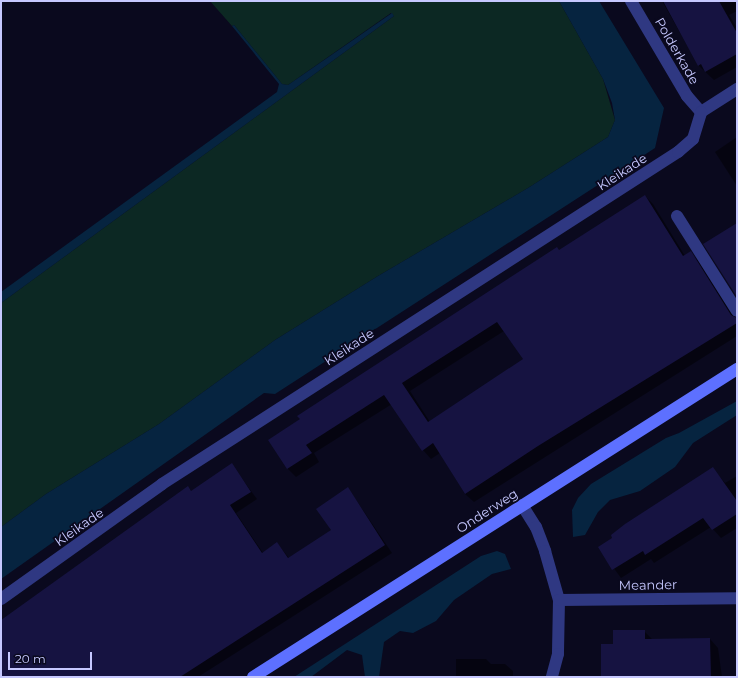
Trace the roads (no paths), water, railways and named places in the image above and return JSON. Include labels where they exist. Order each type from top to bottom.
[{"type":"street","name":"Polderkade","points":[[631,1],[687,96],[701,112]]},
{"type":"street","points":[[701,112],[737,89]]},
{"type":"street","name":"Kleikade","points":[[1,599],[168,481],[678,152],[693,139],[701,112]]},
{"type":"street","points":[[677,216],[737,311]]},
{"type":"street","name":"Onderweg","points":[[257,676],[522,505],[737,369]]},
{"type":"street","points":[[522,505],[540,539],[559,600],[558,654],[552,677]]},
{"type":"street","name":"Meander","points":[[559,600],[737,598]]},
{"type":"water","points":[[559,1],[599,1],[664,108],[655,148],[275,394],[264,393],[1,579],[1,527],[46,494],[159,424],[275,340],[378,276],[528,188],[608,137],[615,120],[612,103],[603,79]]},
{"type":"water","points":[[392,13],[394,16],[1,303],[1,292],[277,92],[279,84],[232,26],[234,25],[282,84],[288,85]]},
{"type":"water","points":[[737,401],[737,415],[693,443],[675,467],[640,491],[610,500],[598,512],[585,535],[573,537],[572,510],[578,498],[591,484],[666,438],[679,433]]},
{"type":"water","points":[[497,551],[505,554],[511,569],[492,574],[454,600],[436,621],[413,633],[400,631],[384,642],[379,677],[365,677],[362,655],[347,650],[311,677],[294,677],[481,556]]}]
